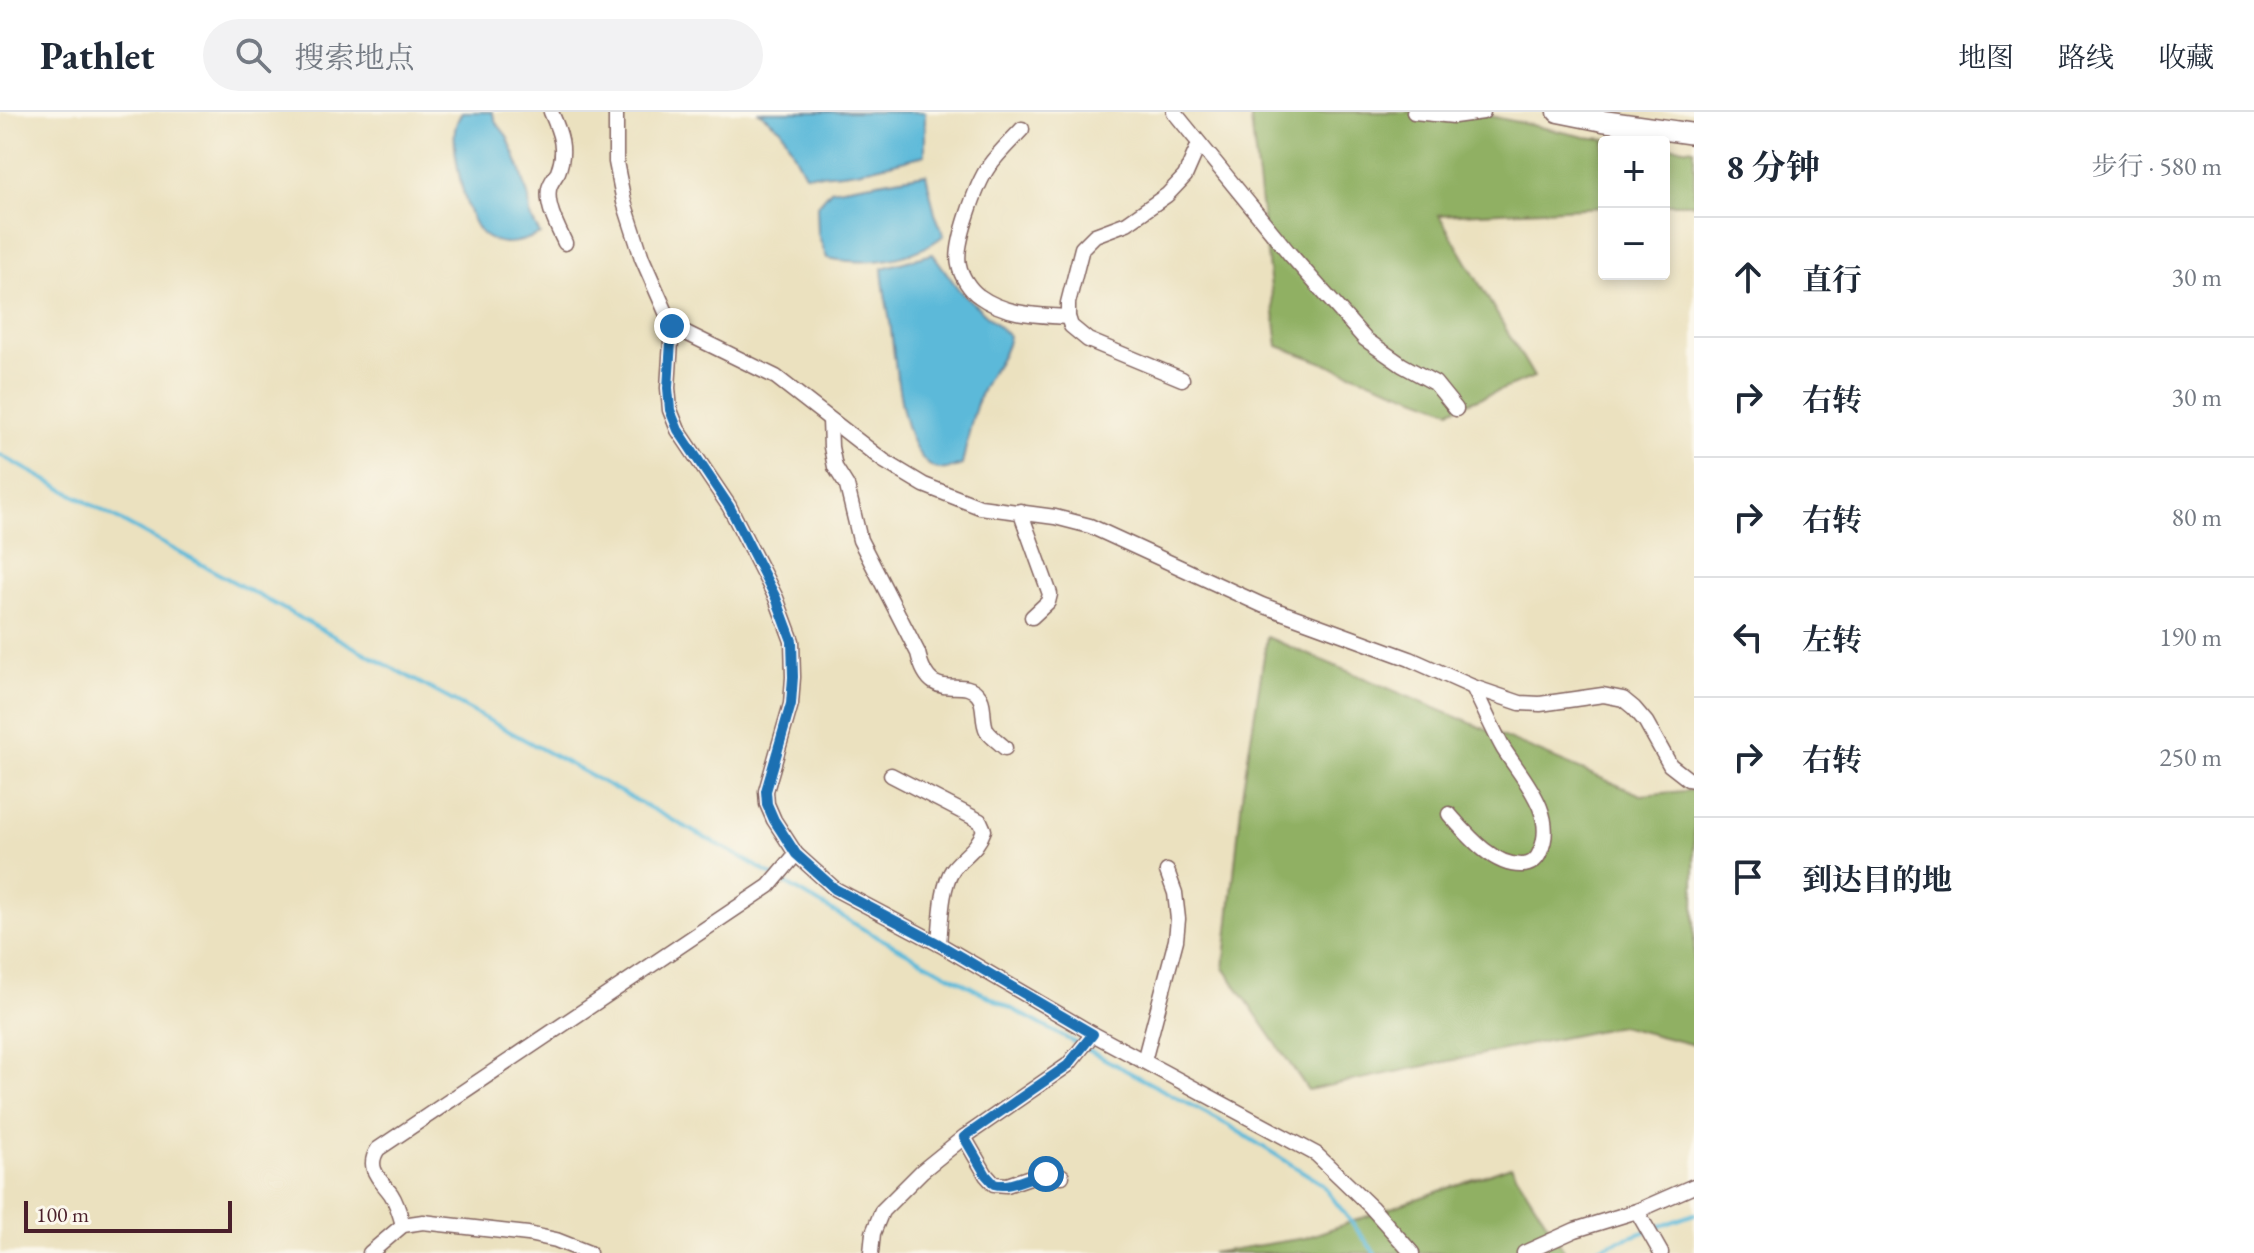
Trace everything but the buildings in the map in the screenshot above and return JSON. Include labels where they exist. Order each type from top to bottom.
[{"type":"highway","points":[[1558,112],[1694,134]]},
{"type":"street","points":[[551,112],[563,141],[559,169],[549,189],[550,200],[565,243]]},
{"type":"street","points":[[616,112],[616,162],[624,202],[642,258],[672,326],[668,388],[670,410],[678,430],[729,506],[776,598],[792,641],[791,704],[766,791],[767,804],[774,820],[796,854],[835,889],[939,944],[1091,1037],[1144,1061],[1316,1154],[1371,1207],[1412,1253]]},
{"type":"street","points":[[1174,112],[1289,253],[1365,339],[1435,383],[1456,409]]},
{"type":"street","points":[[1414,112],[1454,116],[1483,112]]},
{"type":"street","points":[[1022,129],[989,166],[972,198],[959,247],[958,264],[976,294],[992,304],[1017,313],[1068,317]]},
{"type":"street","points":[[1182,379],[1088,340],[1071,326],[1068,303],[1082,248],[1095,235],[1127,223],[1167,195],[1185,176],[1199,144]]},
{"type":"street","points":[[672,326],[776,377],[884,461],[924,485],[980,507],[1055,517],[1090,526],[1262,605],[1520,703],[1540,704],[1603,695],[1623,699],[1646,722],[1670,765],[1694,780]]},
{"type":"street","points":[[830,420],[835,467],[847,486],[860,540],[918,653],[921,668],[930,681],[976,692],[980,697],[986,730],[1005,748]]},
{"type":"street","points":[[1020,511],[1050,594],[1048,602],[1032,617]]},
{"type":"street","points":[[1449,814],[1476,844],[1511,863],[1532,863],[1544,844],[1539,802],[1503,748],[1473,687]]},
{"type":"street","points":[[891,775],[980,821],[984,830],[979,844],[949,877],[939,944]]},
{"type":"street","points":[[403,1225],[396,1204],[373,1168],[372,1157],[378,1149],[769,886],[796,854]]},
{"type":"street","points":[[1144,1061],[1176,940],[1178,919],[1175,893],[1167,871]]},
{"type":"street","points":[[871,1253],[873,1233],[882,1211],[922,1171],[964,1137],[1050,1078],[1076,1057],[1091,1037]]},
{"type":"street","points":[[964,1137],[994,1184],[1007,1185],[1036,1175],[1062,1176]]},
{"type":"street","points":[[1524,1253],[1575,1230],[1637,1211],[1694,1186]]},
{"type":"street","points":[[1637,1211],[1661,1253]]},
{"type":"street","points":[[370,1253],[403,1225],[423,1222],[528,1234],[556,1240],[589,1253]]},
{"type":"green space","points":[[1250,112],[1472,112],[1598,138],[1598,207],[1439,215],[1534,377],[1450,410],[1278,346]]},
{"type":"green space","points":[[1670,147],[1694,149],[1694,204],[1670,204]]},
{"type":"green space","points":[[1267,637],[1641,795],[1694,790],[1694,1045],[1620,1026],[1308,1090],[1224,968],[1243,788]]},
{"type":"green space","points":[[1511,1166],[1566,1253],[1211,1253],[1305,1238]]},
{"type":"water","points":[[462,112],[492,112],[507,136],[520,168],[529,199],[530,216],[540,234],[506,243],[492,240],[479,230],[462,187],[456,154],[455,130]]},
{"type":"water","points":[[759,112],[925,112],[925,155],[851,172],[805,174],[781,129]]},
{"type":"water","points":[[926,174],[935,214],[944,235],[918,251],[888,259],[858,261],[827,258],[818,234],[817,206],[831,190]]},
{"type":"water","points":[[933,254],[959,290],[1009,336],[1005,350],[976,405],[962,465],[943,469],[932,467],[921,457],[906,422],[882,268]]},
{"type":"waterway","points":[[0,455],[746,860],[865,930],[1079,1045]]},
{"type":"waterway","points":[[1086,1049],[1228,1125],[1321,1183],[1375,1253]]},
{"type":"waterway","points":[[1585,1253],[1694,1214]]},
{"type":"route","points":[[672,326],[668,388],[670,410],[678,430],[729,506],[776,598],[792,641],[791,704],[766,791],[767,804],[774,820],[796,854],[835,889],[939,944],[1093,1034],[1068,1065],[964,1137],[994,1184],[1007,1185],[1046,1174]]}]
